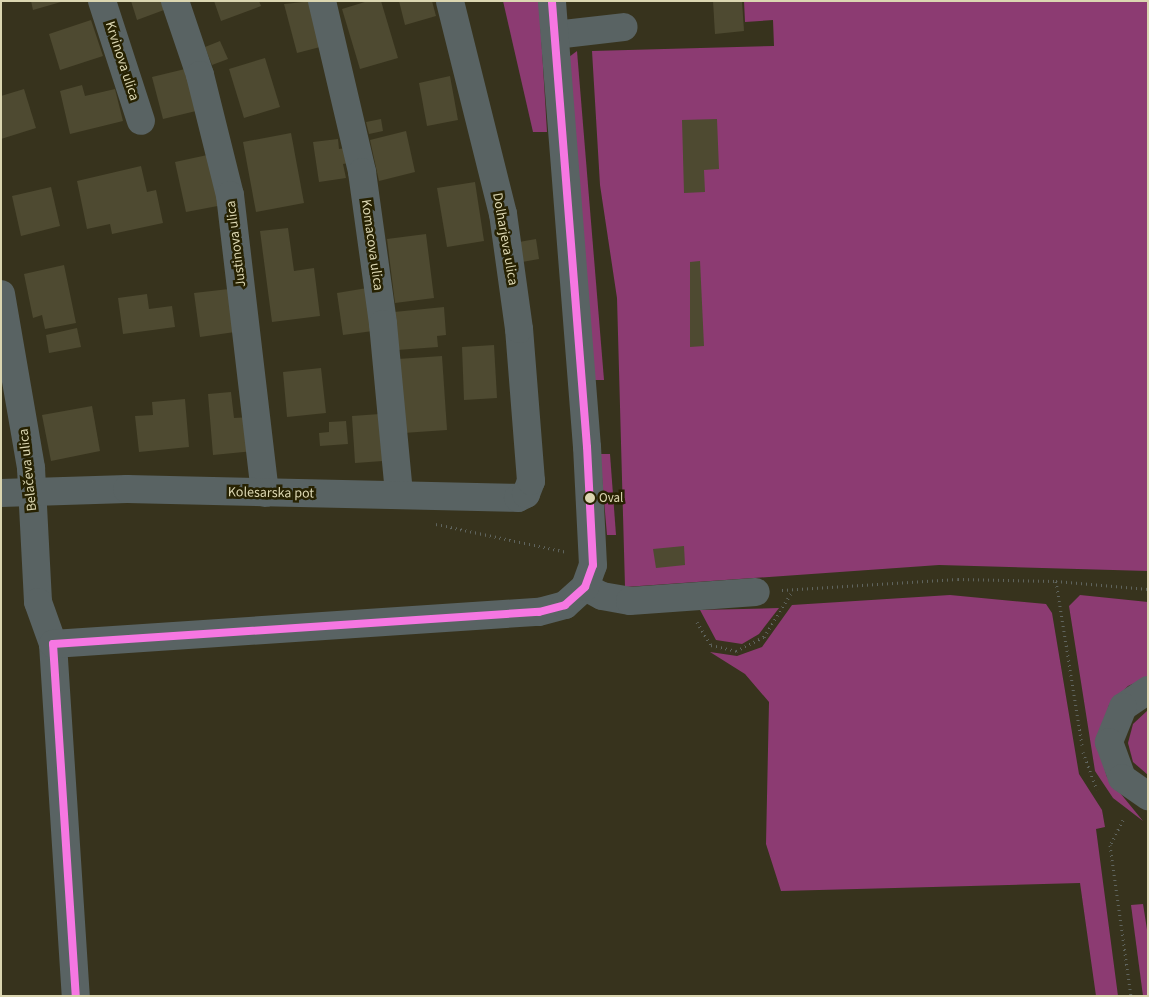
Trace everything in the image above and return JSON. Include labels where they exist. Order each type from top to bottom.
[{"type":"street","name":"Krvinova ulica","points":[[102,1],[141,121]]},
{"type":"street","name":"Justinova ulica","points":[[175,1],[200,75],[230,195],[265,493]]},
{"type":"street","name":"Komacova ulica","points":[[322,1],[362,172],[383,324],[399,493]]},
{"type":"street","name":"Dolharjeva ulica","points":[[450,1],[503,214],[519,329],[531,481]]},
{"type":"street","points":[[53,644],[539,612],[565,605],[585,587],[593,565],[587,447],[552,1]]},
{"type":"street","points":[[555,35],[624,27]]},
{"type":"street","name":"Belačeva ulica","points":[[1,294],[32,494],[38,602],[53,644],[76,996]]},
{"type":"street","name":"Kolesarska pot","points":[[1,493],[32,494],[127,489],[265,493],[399,493],[518,498],[526,494],[531,481]]},
{"type":"street","points":[[585,587],[614,600],[756,592]]},
{"type":"street","points":[[1148,690],[1123,707],[1109,742],[1122,778],[1148,796]]},
{"type":"path","points":[[756,592],[958,579],[1056,580],[1148,589]]},
{"type":"path","points":[[1056,580],[1085,766],[1100,794]]},
{"type":"path","points":[[685,597],[711,645],[736,651],[764,637],[793,590]]},
{"type":"path","points":[[1123,820],[1110,845],[1130,996]]},
{"type":"shaded area","points":[[503,1],[539,1],[547,132],[533,132]]},
{"type":"shaded area","points":[[744,1],[1148,1],[1148,571],[939,565],[625,587],[617,298],[600,185],[592,51],[774,46],[773,20],[745,22]]},
{"type":"shaded area","points":[[577,51],[604,380],[594,380],[569,57]]},
{"type":"shaded area","points":[[600,454],[610,454],[616,535],[607,535]]},
{"type":"shaded area","points":[[950,595],[1046,604],[1052,613],[1079,774],[1102,810],[1105,827],[1096,829],[1118,996],[1096,996],[1080,883],[781,891],[766,844],[769,702],[745,674],[710,652],[737,656],[762,647],[792,605]]},
{"type":"shaded area","points":[[1080,595],[1148,602],[1148,677],[1128,686],[1109,705],[1097,744],[1107,777],[1143,821],[1113,798],[1095,771],[1069,606]]},
{"type":"shaded area","points":[[779,608],[759,634],[742,644],[716,640],[700,610]]},
{"type":"shaded area","points":[[1148,710],[1148,775],[1133,762],[1128,743],[1133,724]]},
{"type":"shaded area","points":[[1143,904],[1148,936],[1148,996],[1143,996],[1131,905]]},
{"type":"building","points":[[31,1],[61,1],[61,2],[33,10]]},
{"type":"building","points":[[131,1],[170,1],[172,7],[137,20]]},
{"type":"building","points":[[214,1],[259,1],[261,6],[221,21]]},
{"type":"building","points":[[313,1],[324,46],[297,53],[284,4]]},
{"type":"building","points":[[368,1],[381,1],[398,58],[360,69],[342,9]]},
{"type":"building","points":[[399,1],[432,1],[436,16],[405,25]]},
{"type":"building","points":[[713,1],[742,1],[744,31],[715,34]]},
{"type":"building","points":[[91,20],[103,56],[60,70],[49,34]]},
{"type":"building","points":[[220,41],[228,59],[212,65],[205,47]]},
{"type":"building","points":[[265,58],[280,107],[244,118],[229,69]]},
{"type":"building","points":[[185,69],[196,111],[163,119],[152,77]]},
{"type":"building","points":[[450,76],[458,120],[427,126],[419,83]]},
{"type":"building","points":[[82,85],[85,96],[115,89],[123,121],[70,134],[60,91]]},
{"type":"building","points":[[24,89],[36,128],[1,139],[1,96]]},
{"type":"building","points":[[381,119],[383,131],[369,134],[366,122]]},
{"type":"building","points":[[717,119],[719,169],[704,170],[705,192],[684,193],[682,120]]},
{"type":"building","points":[[406,131],[415,172],[379,181],[370,140]]},
{"type":"building","points":[[291,133],[304,203],[256,212],[243,142]]},
{"type":"building","points":[[338,139],[339,149],[352,147],[354,162],[343,164],[346,178],[319,182],[313,142]]},
{"type":"building","points":[[212,154],[223,205],[186,212],[175,162]]},
{"type":"building","points":[[141,166],[147,192],[156,190],[163,223],[112,234],[110,224],[87,229],[77,181]]},
{"type":"building","points":[[475,182],[484,241],[447,247],[437,188]]},
{"type":"building","points":[[51,187],[60,226],[21,236],[12,196]]},
{"type":"building","points":[[288,228],[294,271],[314,268],[320,316],[272,322],[260,231]]},
{"type":"building","points":[[426,234],[434,298],[395,303],[387,239]]},
{"type":"building","points":[[536,239],[539,259],[522,262],[519,242]]},
{"type":"building","points":[[700,261],[704,346],[690,347],[690,262]]},
{"type":"building","points":[[64,265],[76,323],[45,329],[42,315],[33,318],[24,274]]},
{"type":"building","points":[[367,288],[373,331],[343,335],[337,293]]},
{"type":"building","points":[[229,289],[235,332],[200,337],[194,293]]},
{"type":"building","points":[[147,294],[149,309],[172,306],[175,327],[123,334],[118,298]]},
{"type":"building","points":[[444,307],[446,335],[437,336],[438,347],[397,350],[394,312]]},
{"type":"building","points":[[77,328],[81,347],[49,353],[46,335]]},
{"type":"building","points":[[494,345],[497,398],[464,400],[462,347]]},
{"type":"building","points":[[442,356],[447,430],[403,433],[398,359]]},
{"type":"building","points":[[321,368],[326,413],[287,417],[283,372]]},
{"type":"building","points":[[231,392],[234,418],[251,417],[254,451],[213,455],[208,394]]},
{"type":"building","points":[[185,399],[189,447],[139,452],[135,416],[153,415],[152,402]]},
{"type":"building","points":[[92,406],[100,451],[51,461],[42,415]]},
{"type":"building","points":[[380,414],[383,461],[355,463],[352,416]]},
{"type":"building","points":[[346,421],[348,444],[320,446],[319,433],[329,432],[329,422]]},
{"type":"building","points":[[684,546],[685,565],[656,568],[653,549]]},
{"type":"transit line","points":[[53,644],[539,612],[565,605],[585,587],[593,565],[587,447],[552,1]]},
{"type":"transit line","points":[[53,644],[76,996]]},
{"type":"place","name":"Oval","points":[[590,498]]}]
